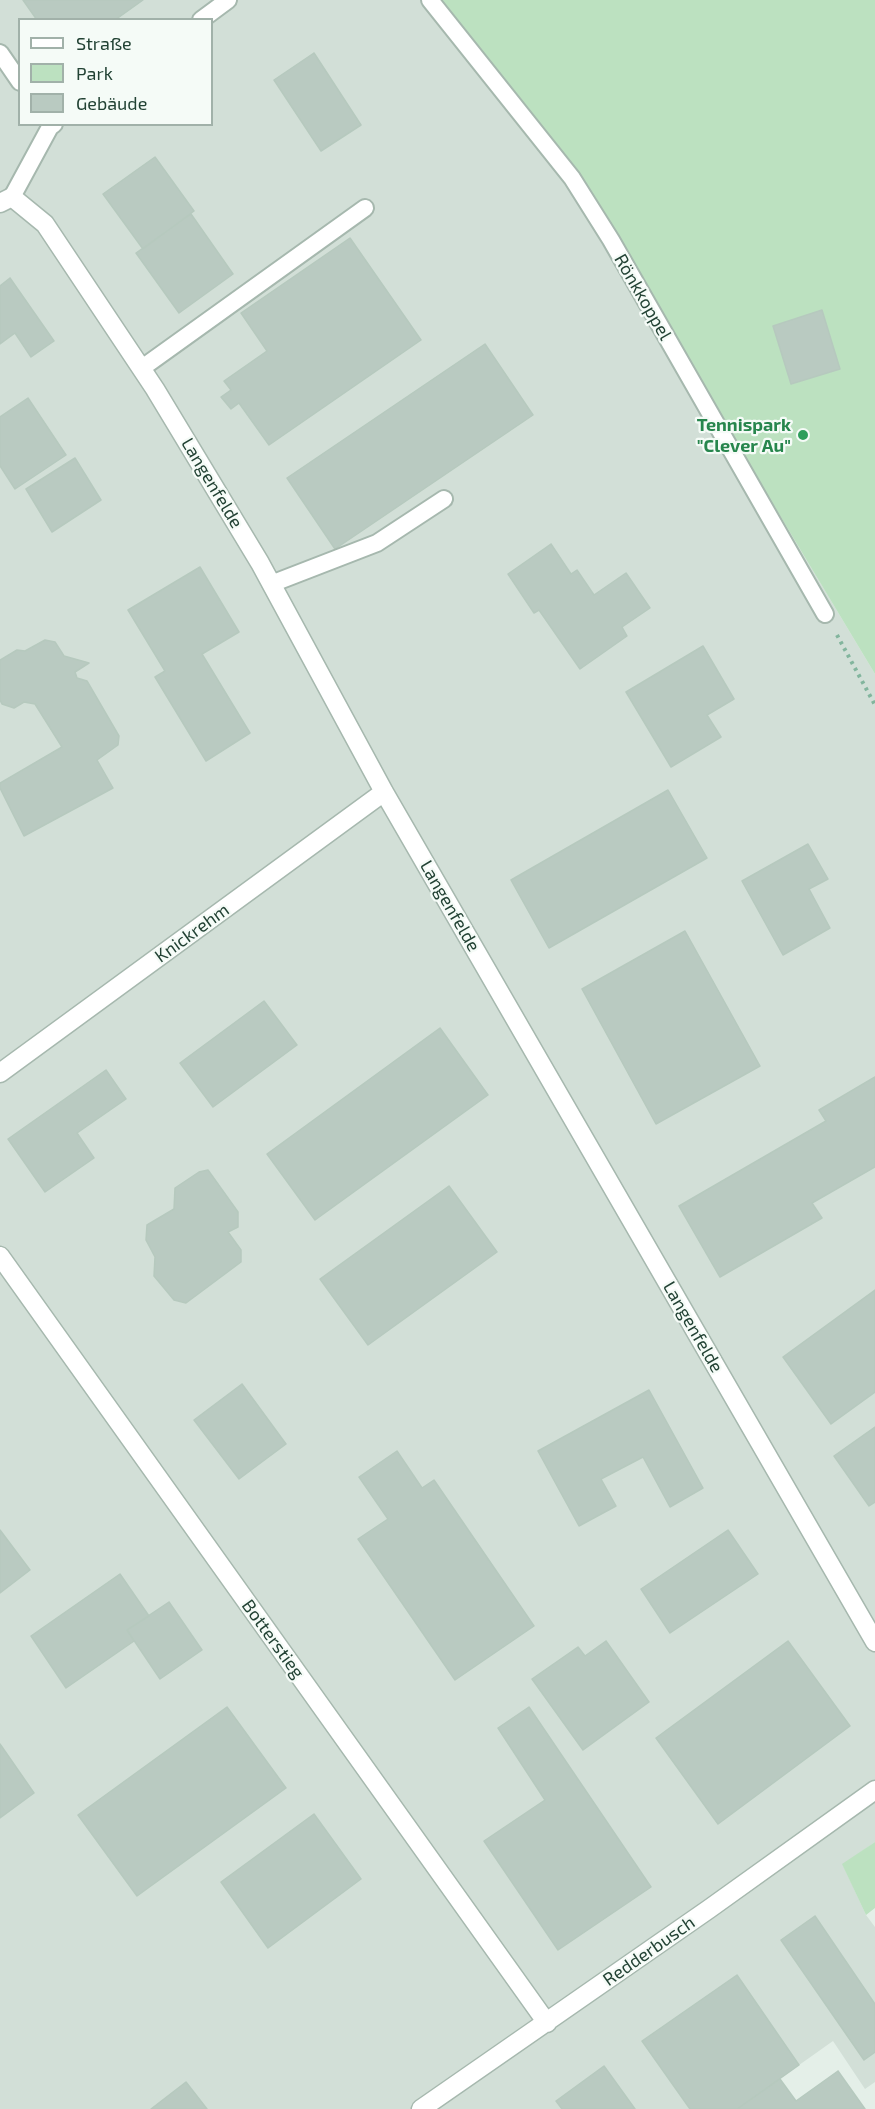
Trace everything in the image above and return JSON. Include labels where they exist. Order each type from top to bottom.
[{"type":"street","name":"Langenfelde","points":[[6,200],[45,224],[142,368],[254,553],[384,792],[875,1642]]},
{"type":"street","name":"Knickrehm","points":[[0,1073],[384,792]]},
{"type":"street","name":"Botterstieg","points":[[0,1256],[547,2023]]},
{"type":"street","name":"Redderbusch","points":[[421,2109],[813,1837],[875,1790]]},
{"type":"lane","points":[[204,18],[228,0]]},
{"type":"lane","name":"Rönkkoppel","points":[[430,0],[572,178],[611,240],[825,614]]},
{"type":"lane","points":[[0,53],[18,79]]},
{"type":"lane","points":[[6,200],[50,126]]},
{"type":"lane","points":[[142,368],[365,208]]},
{"type":"lane","points":[[271,584],[376,543],[444,499]]},
{"type":"path","points":[[825,614],[875,705]]},
{"type":"shaded area","points":[[0,0],[423,0],[588,196],[875,674],[875,1842],[843,1865],[866,1915],[875,1927],[875,2082],[865,2089],[833,2041],[737,2109],[0,2109]]},
{"type":"green space","name":"Tennispark \"Clever Au\"","points":[[423,0],[875,0],[875,674],[588,196]]},
{"type":"green space","points":[[875,1842],[875,1908],[866,1915],[842,1864]]},
{"type":"building","points":[[23,0],[143,0],[118,18],[36,18]]},
{"type":"building","points":[[314,53],[361,125],[321,151],[274,80]]},
{"type":"building","points":[[155,157],[194,211],[143,249],[103,194]]},
{"type":"building","points":[[191,214],[233,274],[179,313],[136,253]]},
{"type":"building","points":[[350,238],[421,340],[269,445],[239,403],[231,409],[221,397],[231,390],[224,381],[267,351],[241,313]]},
{"type":"building","points":[[10,278],[54,341],[31,357],[15,333],[0,344],[0,286]]},
{"type":"building","points":[[822,310],[840,369],[791,384],[773,326]]},
{"type":"building","points":[[485,344],[533,415],[335,549],[287,478]]},
{"type":"building","points":[[28,398],[66,455],[15,489],[0,466],[0,417]]},
{"type":"building","points":[[75,458],[101,500],[52,532],[26,489]]},
{"type":"building","points":[[551,544],[571,574],[577,570],[594,595],[626,573],[650,608],[622,627],[627,636],[580,669],[539,610],[534,613],[508,574]]},
{"type":"building","points":[[200,567],[239,632],[202,654],[250,733],[206,761],[155,677],[165,671],[128,610]]},
{"type":"building","points":[[45,640],[55,642],[64,656],[89,663],[75,672],[77,678],[87,681],[119,736],[118,745],[97,760],[113,788],[24,836],[0,788],[0,783],[62,747],[35,704],[24,702],[14,708],[2,704],[0,700],[0,660],[17,650],[25,651]]},
{"type":"building","points":[[703,646],[734,699],[707,715],[721,737],[671,767],[626,692]]},
{"type":"building","points":[[668,790],[707,858],[549,948],[511,880]]},
{"type":"building","points":[[808,844],[828,879],[809,889],[830,928],[783,955],[742,881]]},
{"type":"building","points":[[685,931],[760,1066],[656,1124],[582,989]]},
{"type":"building","points":[[264,1001],[297,1045],[213,1107],[180,1063]]},
{"type":"building","points":[[440,1028],[488,1095],[315,1220],[267,1154]]},
{"type":"building","points":[[106,1070],[126,1099],[77,1133],[94,1158],[45,1192],[8,1139]]},
{"type":"building","points":[[875,1077],[875,1167],[812,1203],[822,1218],[720,1277],[679,1206],[826,1121],[819,1110]]},
{"type":"building","points":[[208,1170],[238,1212],[238,1227],[228,1232],[241,1250],[241,1262],[186,1303],[174,1300],[154,1276],[155,1257],[146,1240],[147,1225],[174,1209],[175,1188],[199,1172]]},
{"type":"building","points":[[449,1186],[497,1252],[368,1345],[320,1279]]},
{"type":"building","points":[[875,1290],[875,1392],[831,1424],[783,1357]]},
{"type":"building","points":[[242,1384],[286,1444],[239,1479],[194,1420]]},
{"type":"building","points":[[649,1390],[703,1488],[670,1507],[643,1457],[601,1479],[616,1506],[579,1526],[538,1451]]},
{"type":"building","points":[[875,1427],[875,1502],[869,1506],[834,1456]]},
{"type":"building","points":[[397,1451],[422,1488],[434,1480],[534,1626],[455,1680],[358,1539],[388,1519],[359,1477]]},
{"type":"building","points":[[0,1530],[30,1570],[0,1593]]},
{"type":"building","points":[[728,1530],[758,1574],[670,1633],[641,1589]]},
{"type":"building","points":[[120,1574],[149,1616],[127,1630],[134,1641],[66,1688],[31,1636]]},
{"type":"building","points":[[169,1602],[202,1650],[160,1679],[127,1630]]},
{"type":"building","points":[[606,1641],[649,1702],[583,1750],[532,1679],[578,1647],[585,1656]]},
{"type":"building","points":[[788,1641],[850,1726],[718,1824],[656,1738]]},
{"type":"building","points":[[227,1707],[286,1788],[137,1896],[78,1815]]},
{"type":"building","points":[[529,1707],[651,1887],[558,1950],[484,1841],[545,1800],[498,1728]]},
{"type":"building","points":[[0,1744],[34,1793],[0,1818]]},
{"type":"building","points":[[314,1814],[361,1879],[268,1948],[221,1882]]},
{"type":"building","points":[[815,1916],[875,2004],[875,2052],[864,2060],[781,1940]]},
{"type":"building","points":[[737,1975],[799,2065],[737,2109],[690,2109],[642,2041]]},
{"type":"building","points":[[604,2066],[635,2109],[562,2109],[556,2101]]},
{"type":"building","points":[[838,2071],[865,2109],[737,2109],[780,2079],[796,2101]]},
{"type":"building","points":[[186,2082],[207,2109],[151,2109]]},
{"type":"place","name":"Tennispark \"Clever Au\"","points":[[803,435]]}]
